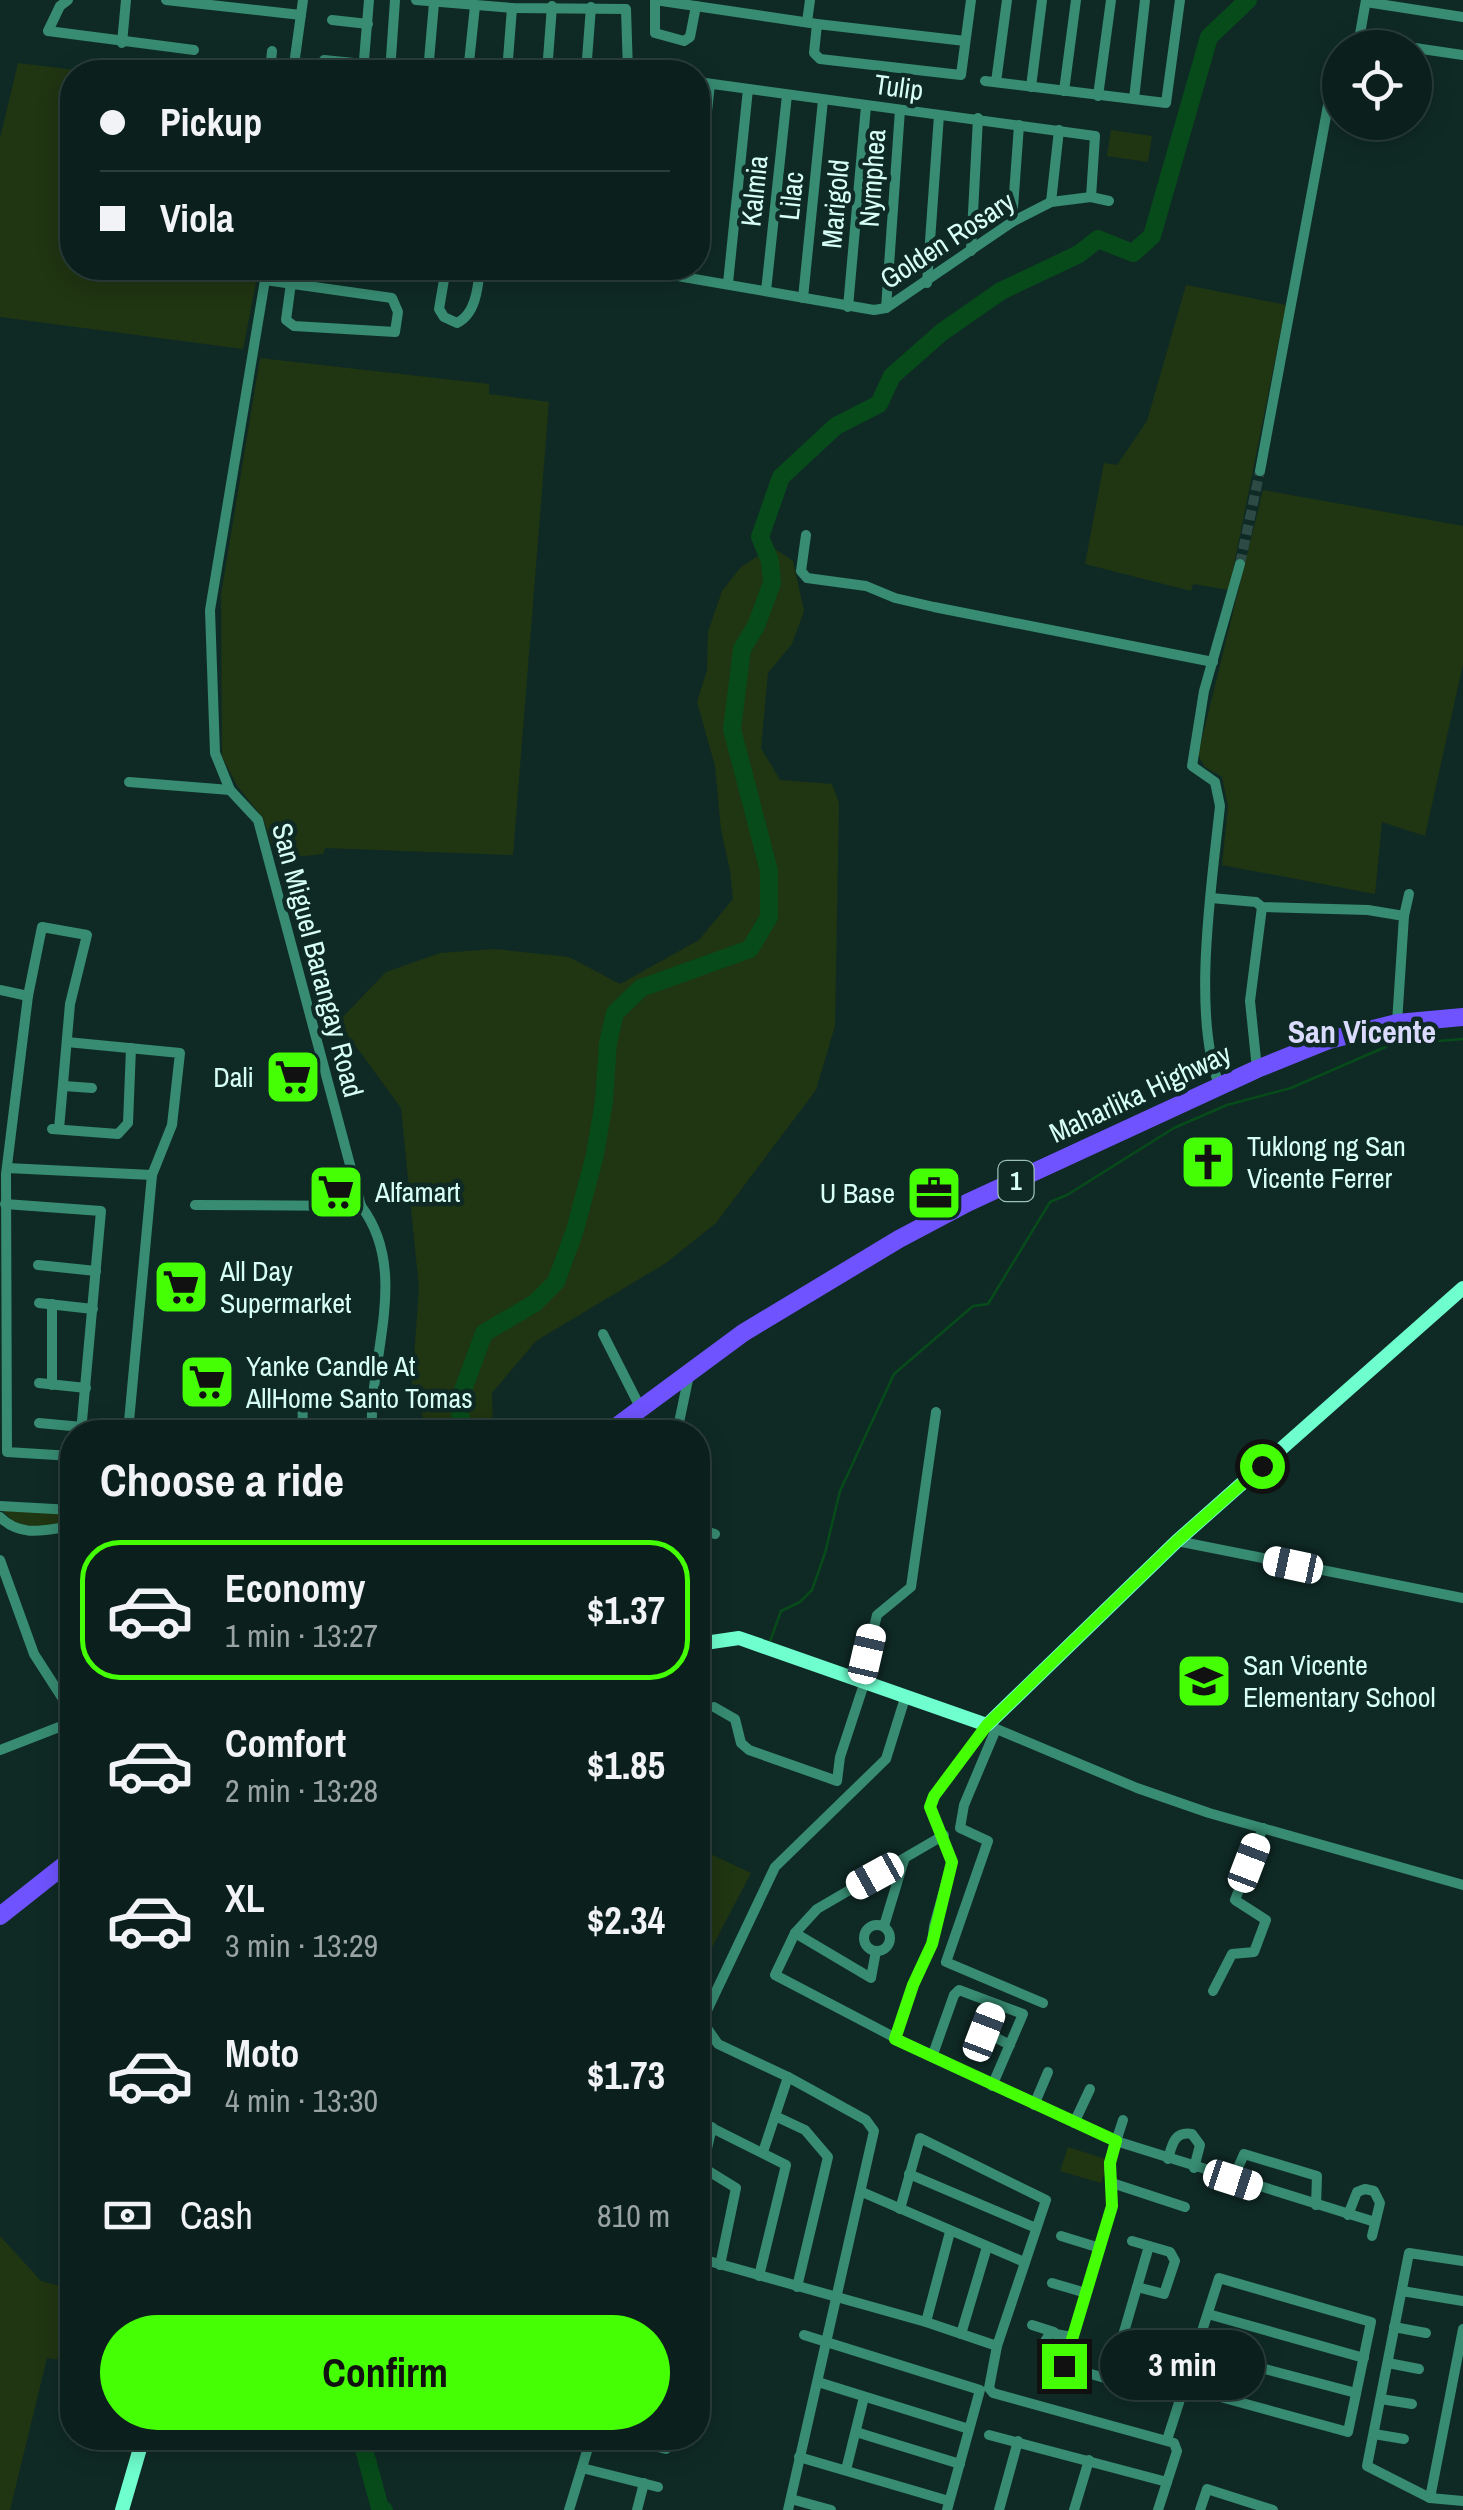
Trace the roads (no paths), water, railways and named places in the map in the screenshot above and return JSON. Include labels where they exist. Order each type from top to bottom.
[{"type":"highway","name":"Maharlika Highway","points":[[624,1420],[743,1334],[899,1238],[968,1203],[1256,1069],[1328,1040],[1397,1023],[1463,1017]]},
{"type":"highway","points":[[0,1916],[60,1868]]},
{"type":"street","points":[[68,0],[60,6],[48,32],[194,50]]},
{"type":"street","points":[[122,43],[126,0]]},
{"type":"street","points":[[166,0],[301,15]]},
{"type":"street","points":[[295,60],[304,0]]},
{"type":"street","points":[[365,60],[369,0]]},
{"type":"street","points":[[391,60],[395,0]]},
{"type":"street","points":[[416,0],[512,8],[626,9],[628,60]]},
{"type":"street","points":[[696,6],[690,37],[684,41],[655,33],[655,0],[966,41]]},
{"type":"street","points":[[810,0],[815,56],[961,75],[967,0]]},
{"type":"street","points":[[1007,0],[990,82],[1166,103],[1180,0]]},
{"type":"street","points":[[1031,87],[1042,0]]},
{"type":"street","points":[[1064,90],[1076,0]]},
{"type":"street","points":[[1098,96],[1111,0]]},
{"type":"street","points":[[1134,99],[1145,0]]},
{"type":"street","points":[[1361,30],[1366,1],[1463,16]]},
{"type":"street","points":[[429,60],[434,4]]},
{"type":"street","points":[[469,60],[474,6]]},
{"type":"street","points":[[547,60],[552,6]]},
{"type":"street","points":[[587,60],[591,7]]},
{"type":"street","points":[[508,60],[512,8]]},
{"type":"street","points":[[332,20],[368,24]]},
{"type":"street","points":[[271,60],[272,51]]},
{"type":"street","points":[[1432,51],[1463,55]]},
{"type":"street","name":"Tulip","points":[[710,84],[1095,136],[1091,197]]},
{"type":"street","points":[[728,283],[748,89]]},
{"type":"street","name":"Kalmia","points":[[766,291],[786,95]]},
{"type":"street","name":"Lilac","points":[[802,298],[824,100]]},
{"type":"street","name":"Marigold","points":[[848,306],[866,106]]},
{"type":"street","name":"Nymphea","points":[[886,308],[900,110]]},
{"type":"street","points":[[927,283],[939,115]]},
{"type":"street","points":[[972,251],[978,118]]},
{"type":"street","points":[[1012,222],[1019,126]]},
{"type":"street","points":[[1051,202],[1059,130]]},
{"type":"street","points":[[1260,471],[1322,137]]},
{"type":"street","name":"Golden Rosary","points":[[710,278],[848,306],[886,308],[1012,222],[1051,202],[1091,197],[1109,200]]},
{"type":"street","name":"San Miguel Barangay Road","points":[[265,280],[210,610],[215,754],[230,790],[258,820],[361,1206],[384,1255],[385,1286],[373,1420]]},
{"type":"street","points":[[283,280],[392,298],[398,312],[395,332],[294,326],[286,320],[291,283]]},
{"type":"street","points":[[444,280],[439,308],[444,317],[456,323],[468,315],[478,280]]},
{"type":"street","points":[[806,535],[801,571],[807,578],[866,586],[934,607],[1213,662]]},
{"type":"street","points":[[1220,1088],[1210,1065],[1204,1013],[1220,806],[1215,782],[1192,766],[1204,691],[1240,564]]},
{"type":"street","points":[[129,782],[230,790]]},
{"type":"street","points":[[1397,1023],[1409,894]]},
{"type":"street","points":[[1211,898],[1256,902],[1262,907],[1368,910],[1404,916]]},
{"type":"street","points":[[1256,1069],[1250,1001],[1262,907]]},
{"type":"street","points":[[60,1455],[7,1452],[4,1154],[42,927],[86,935],[70,1004],[64,1086],[56,1129],[118,1134],[128,1123],[131,1048]]},
{"type":"street","points":[[0,990],[28,996]]},
{"type":"street","points":[[67,1042],[180,1053],[172,1126],[152,1175],[129,1420]]},
{"type":"street","points":[[64,1086],[92,1088]]},
{"type":"street","points":[[7,1168],[152,1175]]},
{"type":"street","points":[[6,1204],[101,1211],[83,1420]]},
{"type":"street","points":[[195,1205],[361,1206]]},
{"type":"street","points":[[38,1266],[96,1271]]},
{"type":"street","points":[[895,2039],[932,1944],[952,1862],[930,1807],[934,1796],[992,1727],[1177,1541],[1463,1288]]},
{"type":"street","points":[[39,1303],[93,1309]]},
{"type":"street","points":[[52,1304],[46,1384],[86,1388]]},
{"type":"street","points":[[604,1334],[640,1407]]},
{"type":"street","points":[[680,1420],[690,1372]]},
{"type":"street","points":[[302,1394],[303,1420]]},
{"type":"street","points":[[714,1707],[735,1719],[741,1744],[749,1750],[837,1780],[877,1615],[910,1587],[936,1412]]},
{"type":"street","points":[[39,1423],[60,1426]]},
{"type":"street","points":[[0,1506],[60,1509]]},
{"type":"street","points":[[0,1518],[12,1528],[26,1532],[60,1528]]},
{"type":"street","points":[[710,1532],[715,1534]]},
{"type":"street","points":[[1177,1541],[1463,1598]]},
{"type":"street","points":[[0,1560],[34,1654],[60,1694]]},
{"type":"street","points":[[710,1642],[739,1638],[992,1727],[1137,1788],[1463,1885]]},
{"type":"street","points":[[710,2003],[775,1867],[886,1760],[905,1698]]},
{"type":"street","points":[[0,1750],[60,1727]]},
{"type":"street","points":[[992,1727],[964,1805],[960,1828],[988,1842],[946,1962],[1043,2003]]},
{"type":"street","points":[[1213,1991],[1232,1954],[1254,1952],[1267,1923],[1235,1900],[1262,1828]]},
{"type":"street","points":[[944,1835],[817,1909],[795,1934],[774,1976],[932,2058],[1116,2141],[1376,2222]]},
{"type":"street","points":[[884,1926],[904,1860]]},
{"type":"street","points":[[872,1925],[884,1926],[890,1934],[885,1949],[876,1951],[866,1944],[864,1935],[872,1925]]},
{"type":"street","points":[[795,1934],[871,1978],[876,1951]]},
{"type":"street","points":[[932,2058],[956,1992],[964,1990],[1023,2014],[992,2086]]},
{"type":"street","points":[[996,2004],[984,2032],[1010,2046]]},
{"type":"street","points":[[710,2035],[718,2044],[788,2077],[870,2124],[874,2131],[789,2504],[831,2510]]},
{"type":"street","points":[[1034,2105],[1048,2072]]},
{"type":"street","points":[[763,2152],[788,2077]]},
{"type":"street","points":[[1074,2123],[1090,2089]]},
{"type":"street","points":[[775,2116],[805,2130],[828,2157],[797,2286]]},
{"type":"street","points":[[1064,2366],[1112,2206],[1110,2163],[1124,2120]]},
{"type":"street","points":[[710,2135],[712,2127],[786,2165],[759,2276]]},
{"type":"street","points":[[1168,2159],[1175,2139],[1192,2134],[1200,2145],[1194,2168]]},
{"type":"street","points":[[900,2209],[920,2138],[1046,2200],[997,2346],[990,2388],[994,2393],[1174,2442],[1177,2451],[1158,2510]]},
{"type":"street","points":[[1233,2180],[1244,2154],[1317,2176],[1316,2205]]},
{"type":"street","points":[[710,2171],[736,2188],[720,2265]]},
{"type":"street","points":[[909,2174],[1036,2228]]},
{"type":"street","points":[[1112,2183],[1185,2207]]},
{"type":"street","points":[[1348,2215],[1354,2195],[1370,2189],[1380,2198],[1372,2236]]},
{"type":"street","points":[[862,2192],[1024,2262]]},
{"type":"street","points":[[926,2322],[950,2232]]},
{"type":"street","points":[[1062,2236],[1100,2248]]},
{"type":"street","points":[[1132,2241],[1170,2252],[1175,2260],[1164,2294],[1138,2288]]},
{"type":"street","points":[[1110,2380],[1149,2246]]},
{"type":"street","points":[[961,2334],[987,2247]]},
{"type":"street","points":[[1463,2261],[1409,2253],[1367,2466],[1430,2498],[1463,2501]]},
{"type":"street","points":[[710,2262],[838,2296],[997,2346]]},
{"type":"street","points":[[1167,2440],[1184,2387],[1220,2278],[1371,2322],[1348,2432],[1184,2387]]},
{"type":"street","points":[[1052,2283],[1086,2293]]},
{"type":"street","points":[[1402,2291],[1463,2301]]},
{"type":"street","points":[[1208,2314],[1364,2358]]},
{"type":"street","points":[[1032,2325],[1072,2337]]},
{"type":"street","points":[[1394,2327],[1426,2333]]},
{"type":"street","points":[[1430,2498],[1463,2329]]},
{"type":"street","points":[[1055,2332],[1046,2336],[1043,2356],[1130,2386],[1136,2382],[1145,2345],[1122,2336]]},
{"type":"street","points":[[800,2457],[948,2505],[980,2390],[804,2336]]},
{"type":"street","points":[[1196,2352],[1356,2393]]},
{"type":"street","points":[[1388,2363],[1419,2368]]},
{"type":"street","points":[[818,2382],[969,2429]]},
{"type":"street","points":[[846,2470],[864,2397]]},
{"type":"street","points":[[1380,2398],[1412,2404]]},
{"type":"street","points":[[856,2432],[960,2464]]},
{"type":"street","points":[[1374,2434],[1404,2440]]},
{"type":"street","points":[[990,2435],[1167,2482]]},
{"type":"street","points":[[1000,2510],[1018,2441]]},
{"type":"street","points":[[122,2510],[139,2450]]},
{"type":"street","points":[[569,2510],[587,2450]]},
{"type":"street","points":[[1074,2510],[1089,2460]]},
{"type":"street","points":[[582,2468],[658,2487]]},
{"type":"street","points":[[637,2510],[644,2483]]},
{"type":"street","points":[[1200,2510],[1207,2489],[1272,2510]]},
{"type":"waterway","points":[[461,1420],[459,1401],[484,1333],[535,1303],[556,1282],[595,1155],[615,1013],[641,988],[750,949],[769,917],[769,871],[732,729],[742,649],[756,626],[772,583],[770,561],[760,537],[781,477],[836,426],[879,404],[892,376],[942,332],[1001,291],[1079,254],[1098,239],[1133,253],[1152,236],[1209,37],[1248,0]]},
{"type":"waterway","points":[[769,1644],[781,1611],[800,1602],[812,1590],[840,1491],[894,1374],[973,1306],[988,1304],[1050,1202],[1174,1128],[1227,1105],[1291,1088],[1390,1045],[1463,1039]]},
{"type":"waterway","points":[[364,2450],[380,2508],[384,2510]]},
{"type":"tunnel","points":[[1240,564],[1260,471]]},
{"type":"place","name":"Dali","points":[[293,1077]]},
{"type":"place","name":"Tuklong ng San Vicente Ferrer","points":[[1208,1162]]},
{"type":"place","name":"Alfamart","points":[[336,1192]]},
{"type":"place","name":"U Base","points":[[934,1193]]},
{"type":"place","name":"All Day Supermarket","points":[[181,1287]]},
{"type":"place","name":"Yanke Candle At AllHome Santo Tomas","points":[[207,1382]]},
{"type":"place","name":"San Vicente Elementary School","points":[[1204,1681]]},
{"type":"district","name":"San Vicente","points":[[1362,1032]]}]
